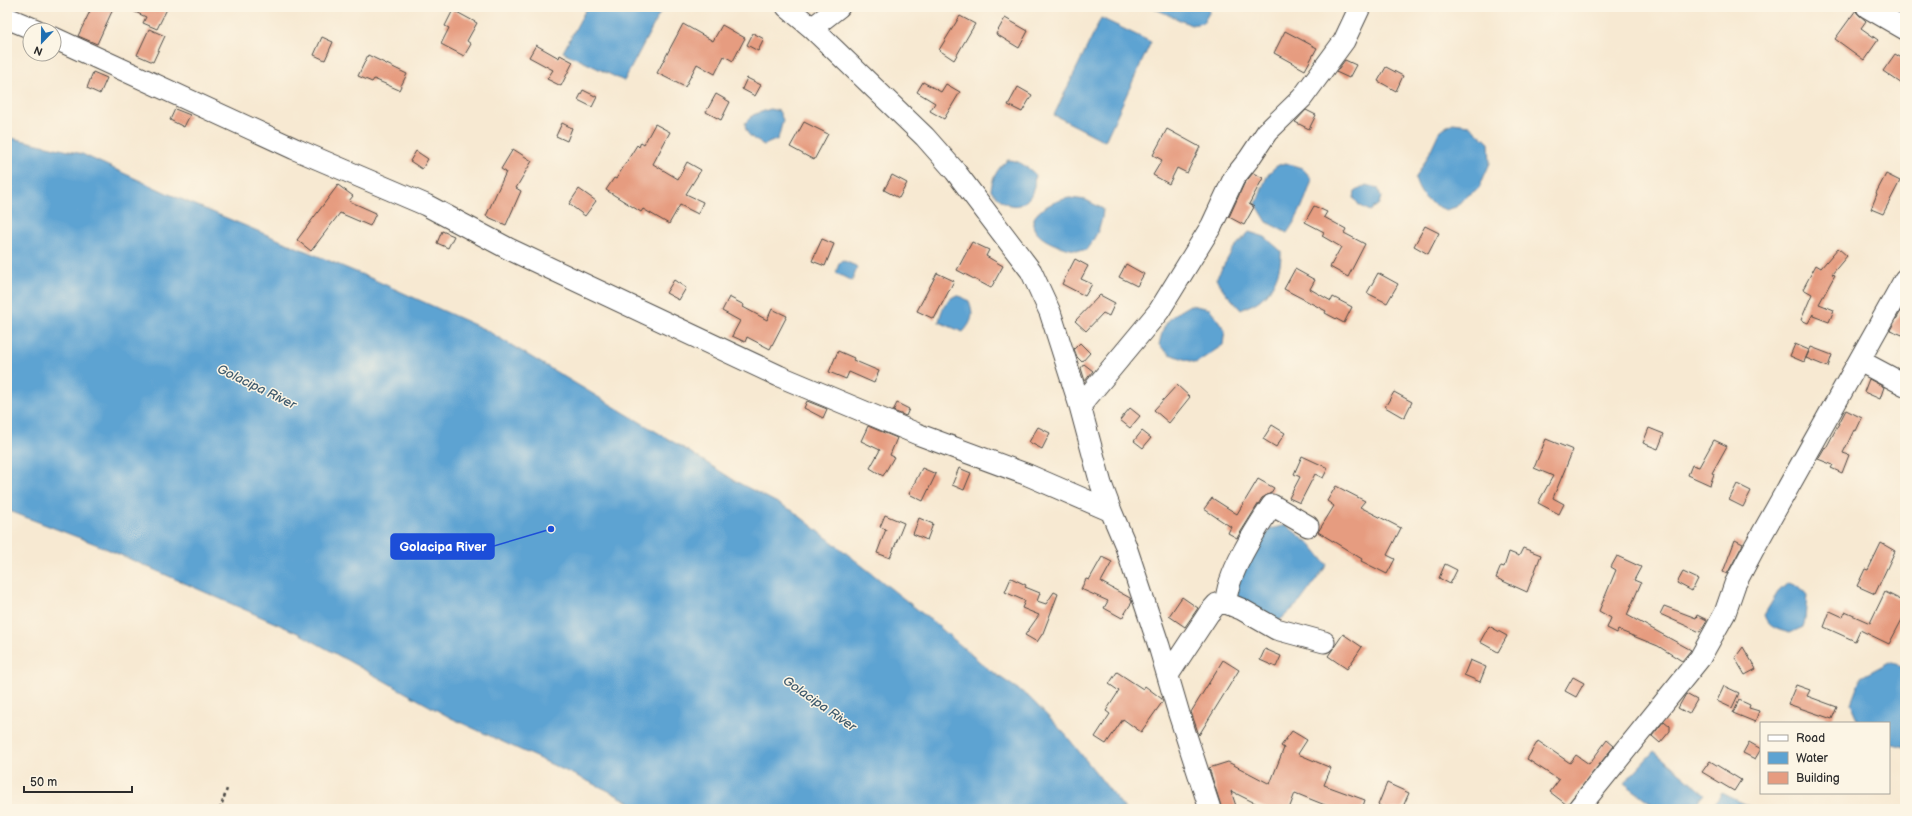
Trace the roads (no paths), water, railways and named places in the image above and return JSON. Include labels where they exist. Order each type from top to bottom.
[{"type":"street","points":[[787,7],[812,28],[925,137],[955,171],[1031,271],[1050,312],[1080,406],[1101,484],[1135,573],[1210,809]]},
{"type":"street","points":[[812,28],[839,7]]},
{"type":"street","points":[[1080,406],[1159,311],[1212,224],[1234,178],[1267,132],[1307,91],[1344,41],[1360,7]]},
{"type":"street","points":[[1867,7],[1905,30]]},
{"type":"street","points":[[7,18],[22,24]]},
{"type":"street","points":[[62,42],[295,148],[426,205],[509,249],[779,376],[920,436],[1028,475],[1111,511]]},
{"type":"street","points":[[1578,809],[1700,658],[1725,613],[1735,584],[1753,550],[1905,279]]},
{"type":"street","points":[[1860,361],[1905,385]]},
{"type":"street","points":[[1226,603],[1226,594],[1241,558],[1272,505],[1308,526]]},
{"type":"street","points":[[1168,675],[1209,613],[1217,604],[1226,603],[1241,609],[1276,629],[1324,642]]},
{"type":"water","points":[[587,7],[663,7],[624,81],[563,52]]},
{"type":"water","points":[[1151,7],[1209,7],[1209,13],[1203,23],[1191,25]]},
{"type":"water","points":[[1101,18],[1151,42],[1105,141],[1054,115]]},
{"type":"water","points":[[770,109],[779,111],[783,120],[778,139],[764,145],[748,134],[745,123],[753,115]]},
{"type":"water","points":[[1453,123],[1469,125],[1489,143],[1490,163],[1479,188],[1463,199],[1456,207],[1446,210],[1426,199],[1417,186],[1415,179],[1440,130]]},
{"type":"water","points":[[7,137],[82,154],[169,194],[368,277],[486,330],[680,446],[737,482],[793,511],[937,625],[988,669],[1028,696],[1065,734],[1125,809],[642,809],[607,790],[451,718],[300,634],[98,545],[7,510]]},
{"type":"water","points":[[1008,160],[1012,160],[1026,166],[1035,174],[1033,192],[1026,201],[1021,204],[1007,204],[998,198],[991,190],[996,173]]},
{"type":"water","points":[[1286,163],[1302,168],[1312,179],[1302,207],[1287,233],[1267,222],[1256,204],[1269,173],[1279,165]]},
{"type":"water","points":[[1366,185],[1378,188],[1381,197],[1379,204],[1370,211],[1359,205],[1354,198],[1355,192]]},
{"type":"water","points":[[1070,198],[1086,200],[1103,209],[1098,231],[1086,250],[1072,249],[1055,245],[1041,236],[1033,225],[1036,215],[1041,210],[1053,203]]},
{"type":"water","points":[[1249,232],[1265,237],[1281,251],[1281,257],[1279,271],[1270,290],[1259,301],[1241,310],[1216,279],[1233,249]]},
{"type":"water","points":[[842,260],[856,266],[857,268],[852,281],[836,273],[839,263]]},
{"type":"water","points":[[957,295],[969,301],[972,310],[971,321],[963,332],[939,322],[941,313],[947,302]]},
{"type":"water","points":[[1190,305],[1210,309],[1225,330],[1223,345],[1196,363],[1169,354],[1159,345],[1163,330],[1168,320]]},
{"type":"water","points":[[1286,525],[1311,545],[1327,565],[1300,602],[1279,621],[1238,600],[1235,578],[1270,529]]},
{"type":"water","points":[[1788,583],[1799,586],[1807,595],[1805,621],[1803,627],[1790,633],[1771,626],[1764,615],[1778,592]]},
{"type":"water","points":[[1889,662],[1905,667],[1905,747],[1890,743],[1890,722],[1860,722],[1851,703],[1861,677]]},
{"type":"water","points":[[1654,751],[1705,794],[1692,809],[1659,809],[1624,783]]},
{"type":"water","points":[[1722,793],[1755,809],[1711,809]]},
{"type":"place","name":"Golacipa River","points":[[551,529]]}]
